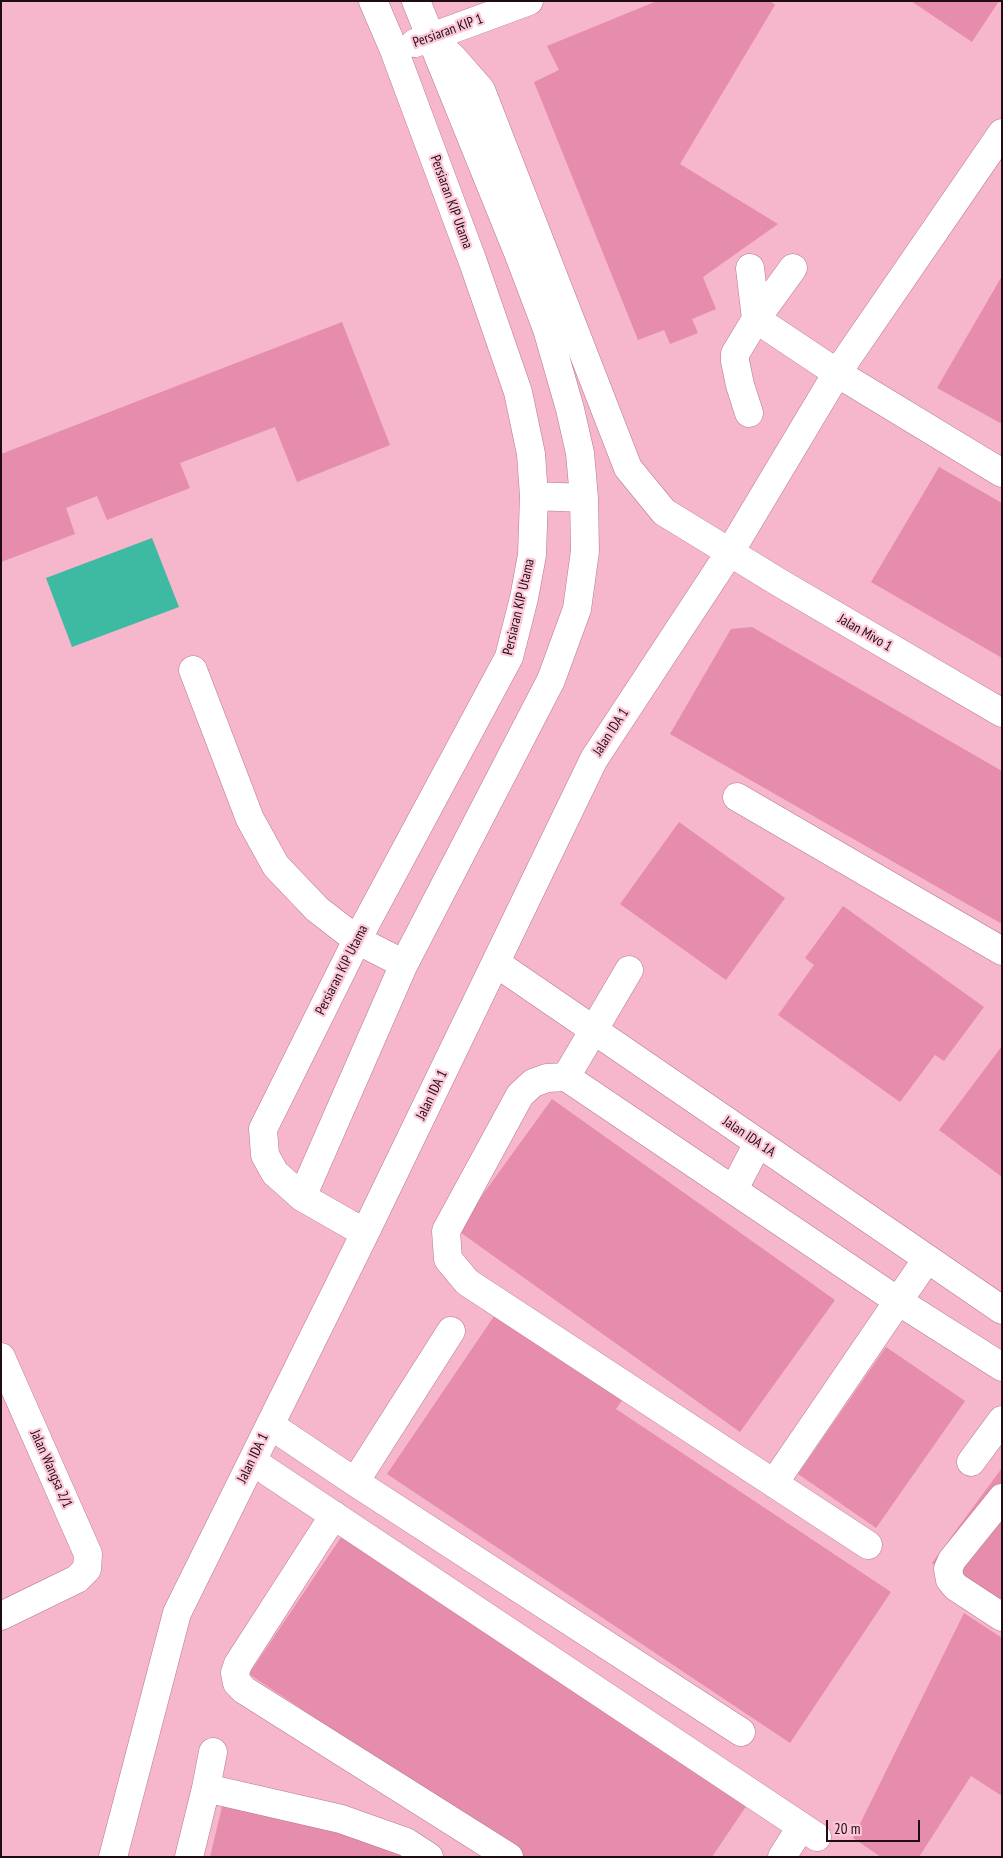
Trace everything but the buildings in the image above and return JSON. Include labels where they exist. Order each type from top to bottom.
[{"type":"street","name":"Persiaran KIP Utama","points":[[365,1233],[302,1197],[275,1173],[265,1154],[263,1129],[357,940],[509,657],[524,598],[532,555],[534,496],[531,454],[518,392],[473,262],[394,50],[373,1]]},
{"type":"street","points":[[302,1197],[404,964],[551,680],[577,609],[585,551],[584,498],[580,452],[547,329],[416,1]]},
{"type":"street","name":"Persiaran KIP 1","points":[[394,50],[529,1]]},
{"type":"street","name":"Jalan Mivo 1","points":[[430,38],[453,58],[481,90],[628,468],[664,512],[1002,713]]},
{"type":"street","name":"Jalan IDA 1","points":[[113,1857],[177,1613],[365,1233],[594,759],[730,552],[837,373],[1002,133]]},
{"type":"street","points":[[750,268],[756,319],[837,373],[1002,473]]},
{"type":"street","points":[[749,413],[738,377],[735,354],[738,346],[756,319],[793,268]]},
{"type":"street","points":[[534,496],[584,498]]},
{"type":"street","points":[[193,670],[250,819],[276,866],[317,909],[357,940],[404,964]]},
{"type":"street","points":[[737,797],[1002,951]]},
{"type":"street","name":"Jalan IDA 1A","points":[[496,963],[1002,1310]]},
{"type":"street","points":[[566,1077],[630,970]]},
{"type":"street","points":[[868,1545],[467,1282],[448,1259],[446,1231],[520,1095],[533,1083],[547,1078],[566,1077],[734,1188],[898,1301],[1002,1367]]},
{"type":"street","points":[[734,1188],[758,1143]]},
{"type":"street","points":[[774,1483],[927,1259]]},
{"type":"street","points":[[355,1482],[451,1331]]},
{"type":"street","name":"Jalan Wangsa 2/1","points":[[1,1357],[88,1554],[87,1569],[77,1579],[1,1616]]},
{"type":"street","points":[[971,1462],[1002,1420]]},
{"type":"street","points":[[270,1425],[741,1732]]},
{"type":"street","points":[[252,1461],[809,1832],[782,1857]]},
{"type":"street","points":[[1002,1498],[952,1560],[948,1569],[950,1580],[956,1587],[1002,1618]]},
{"type":"street","points":[[334,1515],[238,1664],[235,1673],[237,1683],[244,1690],[509,1857]]},
{"type":"street","points":[[189,1857],[213,1752]]},
{"type":"street","points":[[206,1788],[341,1819],[406,1842],[429,1857]]},
{"type":"shaded area","points":[[152,538],[179,607],[72,647],[46,578]]}]
